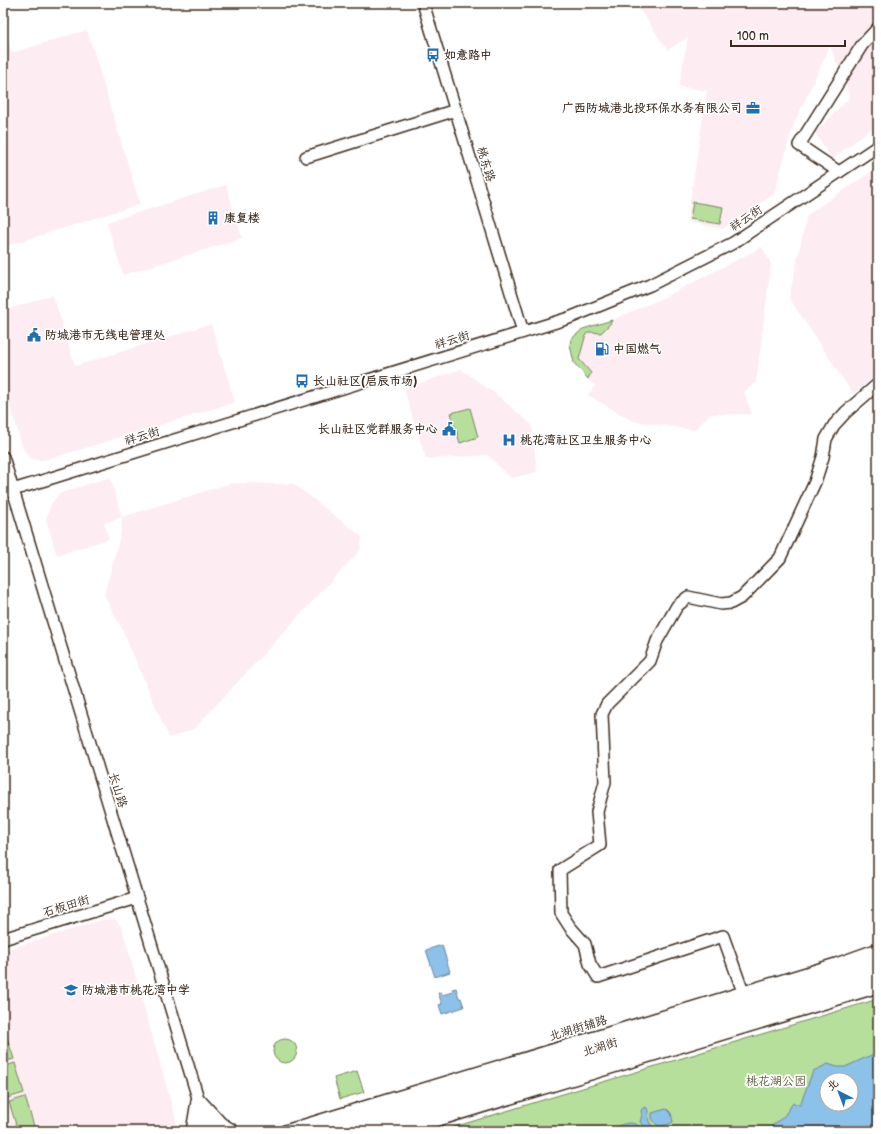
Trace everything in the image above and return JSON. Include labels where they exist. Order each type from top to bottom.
[{"type":"main road","name":"北湖街","points":[[322,1131],[387,1106],[669,1020],[785,985],[878,962]]},
{"type":"main road","name":"北湖街","points":[[365,1131],[878,976]]},
{"type":"main road","points":[[194,1131],[199,1102]]},
{"type":"main road","points":[[199,1102],[220,1125],[230,1131]]},
{"type":"street","name":"桃东路","points":[[423,3],[523,332]]},
{"type":"street","points":[[839,172],[799,145],[862,45],[878,28]]},
{"type":"street","points":[[306,157],[456,110]]},
{"type":"street","name":"祥云街","points":[[8,491],[569,318],[650,285],[733,243],[878,146]]},
{"type":"street","points":[[743,992],[723,936],[598,977],[590,964],[585,944],[570,927],[561,913],[560,870],[600,845],[597,812],[605,782],[602,714],[607,704],[650,662],[657,641],[677,606],[688,597],[722,604],[731,603],[742,597],[780,558],[815,482],[823,457],[826,439],[831,430],[846,412],[878,384]]},
{"type":"street","name":"长山路","points":[[3,457],[8,491],[137,898],[208,1131]]},
{"type":"street","name":"石板田街","points":[[3,939],[137,898]]},
{"type":"street","points":[[669,1020],[743,992],[785,985],[878,949]]},
{"type":"street","points":[[402,1131],[878,987]]},
{"type":"street","points":[[285,1131],[387,1106]]},
{"type":"shaded area","name":"广西防城港北投环保水务有限公司","points":[[635,3],[878,3],[878,123],[832,159],[815,133],[850,97],[830,46],[793,126],[774,194],[723,229],[687,222],[707,91],[679,86],[688,37],[668,50]]},
{"type":"shaded area","points":[[3,24],[12,53],[87,30],[140,204],[3,247]]},
{"type":"shaded area","points":[[878,167],[878,374],[853,394],[789,298],[807,215]]},
{"type":"shaded area","points":[[226,185],[242,238],[123,275],[107,222]]},
{"type":"shaded area","points":[[762,247],[771,264],[756,382],[744,392],[752,414],[710,414],[694,430],[633,421],[588,395],[596,385],[590,382],[574,363],[570,345],[571,339],[583,329],[612,320],[663,298]]},
{"type":"shaded area","points":[[53,295],[75,366],[211,324],[235,402],[59,456],[42,460],[32,459],[23,449],[3,381],[3,311]]},
{"type":"shaded area","name":"长山社区党群服务中心","points":[[461,369],[498,396],[532,425],[537,472],[511,478],[488,455],[426,459],[404,389]]},
{"type":"shaded area","points":[[110,477],[122,517],[104,523],[109,539],[57,555],[46,519],[51,504],[59,494]]},
{"type":"shaded area","points":[[232,483],[294,484],[362,537],[360,550],[194,729],[169,738],[123,631],[104,595],[121,532],[122,517]]},
{"type":"shaded area","name":"防城港市桃花湾中学","points":[[105,919],[115,919],[122,928],[179,1131],[3,1131],[3,951]]},
{"type":"green space","points":[[693,202],[723,207],[720,224],[690,219]]},
{"type":"green space","points":[[612,320],[601,333],[590,332],[586,334],[579,359],[591,373],[588,379],[574,363],[570,345],[571,339],[583,329]]},
{"type":"green space","points":[[470,408],[478,437],[460,443],[451,413]]},
{"type":"green space","name":"桃花湖公园","points":[[878,999],[878,1131],[441,1131]]},
{"type":"green space","points":[[3,1028],[14,1059],[3,1062]]},
{"type":"green space","points":[[285,1039],[293,1043],[297,1051],[293,1059],[285,1063],[277,1059],[273,1051],[277,1043]]},
{"type":"green space","points":[[15,1063],[24,1093],[7,1098],[3,1083],[3,1067]]},
{"type":"green space","points":[[357,1071],[364,1092],[340,1099],[334,1078]]},
{"type":"green space","points":[[25,1097],[34,1126],[18,1131],[9,1102]]},
{"type":"water","points":[[442,945],[450,972],[435,977],[426,950]]},
{"type":"water","points":[[456,988],[464,1007],[442,1014],[439,1005],[442,1004],[438,993],[441,992],[442,995],[453,992],[452,989]]},
{"type":"water","points":[[878,1052],[878,1131],[766,1131],[784,1116],[793,1103],[800,1105],[813,1071],[828,1064],[837,1067],[845,1067]]},
{"type":"water","points":[[645,1107],[647,1108],[650,1123],[659,1131],[649,1131],[640,1122],[642,1115],[641,1110]]},
{"type":"water","points":[[666,1109],[671,1113],[673,1122],[659,1126],[652,1119],[652,1113]]},
{"type":"water","points":[[629,1123],[638,1125],[644,1131],[635,1131],[631,1129],[625,1131],[614,1131],[618,1126]]},
{"type":"place","name":"如意路中","points":[[433,55]]},
{"type":"place","name":"广西防城港北投环保水务有限公司","points":[[753,108]]},
{"type":"place","name":"康复楼","points":[[213,218]]},
{"type":"place","name":"防城港市无线电管理处","points":[[34,335]]},
{"type":"place","name":"中国燃气","points":[[602,349]]},
{"type":"place","name":"长山社区(启辰市场)","points":[[302,381]]},
{"type":"place","name":"长山社区党群服务中心","points":[[449,429]]},
{"type":"place","name":"桃花湾社区卫生服务中心","points":[[509,440]]},
{"type":"place","name":"防城港市桃花湾中学","points":[[71,990]]}]
